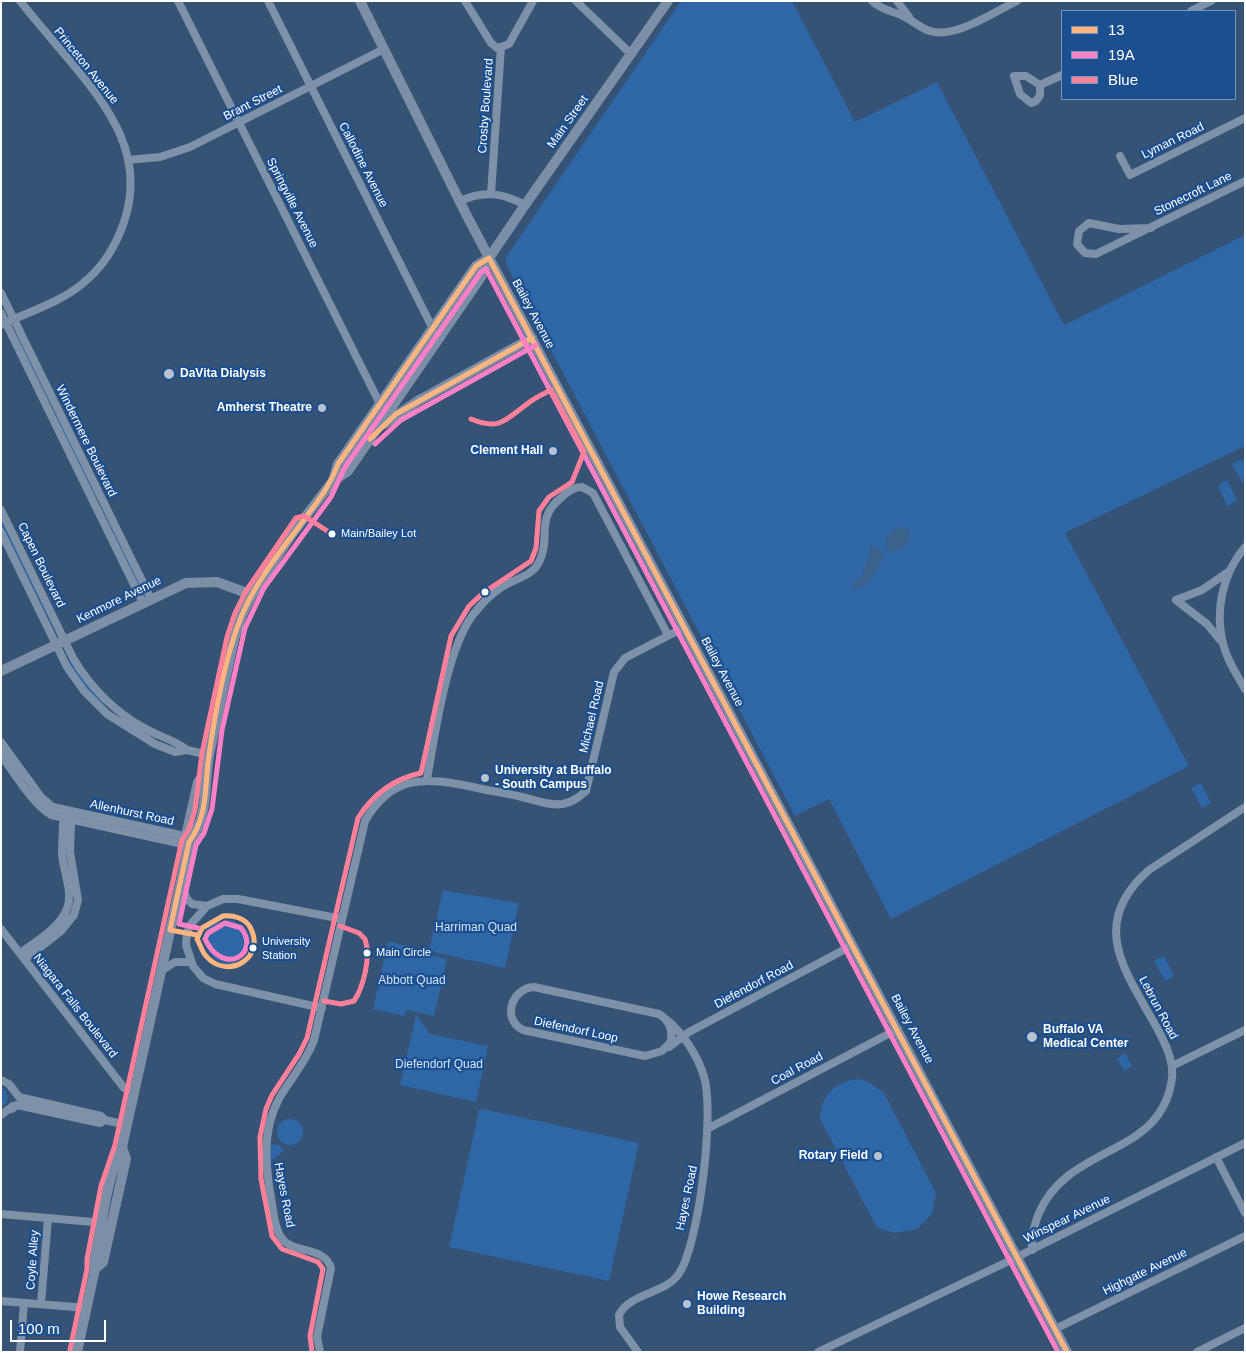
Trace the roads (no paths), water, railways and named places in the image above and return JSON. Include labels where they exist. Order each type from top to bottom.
[{"type":"main road","name":"Bailey Avenue","points":[[360,1],[460,201],[898,1029],[1066,1352]]},
{"type":"main road","name":"Main Street","points":[[333,480],[348,471],[375,433],[481,277],[490,258],[525,205],[668,1]]},
{"type":"main road","name":"Main Street","points":[[77,1352],[95,1269],[94,1261],[107,1223],[117,1157],[122,1147],[189,842],[198,832],[208,784],[206,772],[209,755],[234,639],[252,595],[292,534],[333,480],[338,464],[476,266],[490,258]]},
{"type":"main road","points":[[375,433],[396,414],[532,338]]},
{"type":"main road","name":"Kenmore Avenue","points":[[1,671],[184,584],[204,581],[217,582],[252,595]]},
{"type":"street","name":"Princeton Avenue","points":[[4,324],[68,294],[93,275],[109,254],[121,230],[128,205],[130,178],[128,160],[116,124],[101,99],[20,1]]},
{"type":"street","name":"Springville Avenue","points":[[178,1],[386,415]]},
{"type":"street","name":"Callodine Avenue","points":[[268,1],[438,339]]},
{"type":"street","points":[[465,1],[491,43],[497,48],[501,47]]},
{"type":"street","name":"Crosby Boulevard","points":[[491,194],[501,47],[508,44],[533,1]]},
{"type":"street","points":[[576,1],[631,54]]},
{"type":"street","points":[[872,1],[882,9],[912,20],[932,32],[948,33],[955,32],[1016,1]]},
{"type":"street","points":[[897,1],[912,20]]},
{"type":"street","points":[[1193,10],[1211,1]]},
{"type":"street","name":"Brant Street","points":[[128,160],[175,153],[239,123],[384,49]]},
{"type":"street","points":[[1040,85],[1061,75]]},
{"type":"street","name":"Lyman Road","points":[[1120,156],[1130,175],[1245,118]]},
{"type":"street","name":"Stonecroft Lane","points":[[1151,228],[1119,229],[1090,223],[1079,231],[1077,244],[1085,253],[1093,256],[1151,228],[1245,181]]},
{"type":"street","points":[[460,201],[480,194],[491,194],[507,196],[525,205]]},
{"type":"street","name":"Windermere Boulevard","points":[[1,293],[147,601]]},
{"type":"street","name":"Windermere Boulevard","points":[[1,313],[4,324],[147,601]]},
{"type":"street","points":[[427,779],[452,659],[458,639],[470,618],[488,598],[537,566],[543,550],[546,515],[551,507],[564,495],[582,486],[593,493],[668,635]]},
{"type":"street","name":"Capen Boulevard","points":[[1,510],[60,642],[74,679],[88,696],[111,717],[155,744],[175,752],[187,750],[209,755]]},
{"type":"street","name":"Capen Boulevard","points":[[1,532],[60,642],[81,671],[117,709],[147,730],[178,743],[187,750]]},
{"type":"street","points":[[1245,547],[1229,570],[1202,590],[1176,600],[1207,624],[1223,645],[1245,689]]},
{"type":"street","points":[[1223,645],[1220,608],[1229,570]]},
{"type":"street","name":"Michael Road","points":[[586,791],[614,672],[625,658],[684,627]]},
{"type":"street","points":[[111,717],[117,709]]},
{"type":"street","name":"Allenhurst Road","points":[[1,742],[7,758],[42,809],[51,815],[69,815],[180,835],[189,842]]},
{"type":"street","name":"Hayes Road","points":[[320,1352],[317,1337],[330,1276],[330,1264],[323,1256],[290,1245],[281,1237],[269,1182],[265,1151],[272,1114],[286,1086],[309,1053],[322,1008],[359,840],[370,812],[391,791],[411,782],[427,779],[556,804],[574,800],[586,791]]},
{"type":"street","name":"Lebrun Road","points":[[1032,1250],[1033,1231],[1041,1210],[1051,1192],[1076,1168],[1135,1137],[1152,1123],[1167,1098],[1172,1078],[1172,1066],[1160,1033],[1118,953],[1116,928],[1120,910],[1129,892],[1149,870],[1245,807]]},
{"type":"street","points":[[23,956],[61,931],[78,900],[69,874],[71,825],[69,815]]},
{"type":"street","points":[[181,882],[189,902],[196,906],[207,906],[223,899],[238,898],[342,919]]},
{"type":"street","points":[[207,906],[191,924],[187,933],[186,945],[190,962],[200,975],[215,984],[322,1008]]},
{"type":"street","name":"Niagara Falls Boulevard","points":[[1,929],[124,1088],[134,1090]]},
{"type":"street","points":[[170,930],[187,933]]},
{"type":"street","name":"Diefendorf Road","points":[[667,1048],[683,1036],[853,945]]},
{"type":"street","points":[[161,971],[175,962],[190,962]]},
{"type":"street","name":"Diefendorf Loop","points":[[667,1020],[653,1011],[534,987],[526,988],[517,994],[511,1008],[516,1026],[523,1030],[640,1056],[650,1056],[667,1048]]},
{"type":"street","points":[[667,1020],[672,1038],[667,1048]]},
{"type":"street","name":"Hayes Road","points":[[638,1352],[620,1327],[619,1315],[626,1306],[668,1284],[683,1267],[704,1175],[707,1129],[704,1077],[683,1036],[667,1020]]},
{"type":"street","name":"Coal Road","points":[[707,1129],[898,1029]]},
{"type":"street","points":[[1172,1066],[1245,1030]]},
{"type":"street","points":[[1,1073],[20,1097],[101,1116],[105,1120],[127,1125]]},
{"type":"street","points":[[1,1080],[12,1087],[16,1098],[12,1109]]},
{"type":"street","points":[[1,1115],[16,1105],[100,1123],[105,1120]]},
{"type":"street","name":"Winspear Avenue","points":[[818,1352],[1018,1257],[1245,1143]]},
{"type":"street","points":[[1216,1157],[1245,1212]]},
{"type":"street","points":[[1,1214],[107,1223]]},
{"type":"street","name":"Coyle Alley","points":[[41,1304],[48,1218]]},
{"type":"street","name":"Highgate Avenue","points":[[1055,1329],[1245,1236]]},
{"type":"street","points":[[1,1301],[86,1308]]},
{"type":"street","name":"Coyle Alley","points":[[20,1352],[24,1303]]},
{"type":"street","points":[[1197,1352],[1245,1328]]},
{"type":"place","name":"DaVita Dialysis","points":[[169,374]]},
{"type":"place","name":"Amherst Theatre","points":[[322,408]]},
{"type":"place","name":"Clement Hall","points":[[553,451]]},
{"type":"place","name":"Main/Bailey Lot","points":[[332,534]]},
{"type":"place","name":"University at Buffalo - South Campus","points":[[485,778]]},
{"type":"place","name":"University Station","points":[[253,948]]},
{"type":"place","name":"Main Circle","points":[[367,953]]},
{"type":"place","name":"Buffalo VA Medical Center","points":[[1032,1037]]},
{"type":"place","name":"Rotary Field","points":[[878,1156]]},
{"type":"place","name":"Howe Research Building","points":[[687,1304]]},
{"type":"park label","name":"Harriman Quad","points":[[476,928]]},
{"type":"park label","name":"Abbott Quad","points":[[412,981]]},
{"type":"park label","name":"Diefendorf Quad","points":[[439,1065]]}]
